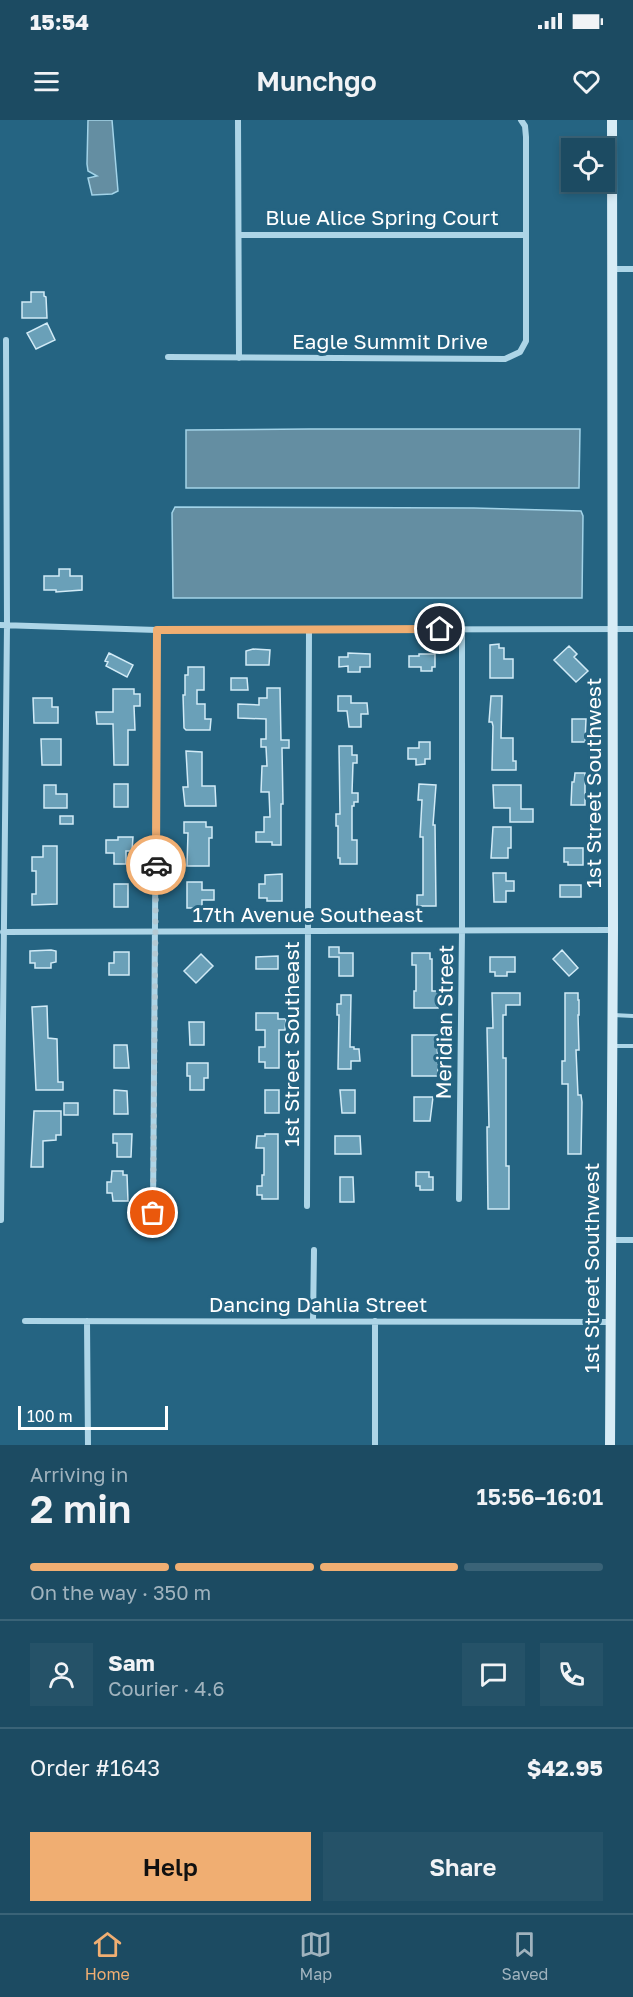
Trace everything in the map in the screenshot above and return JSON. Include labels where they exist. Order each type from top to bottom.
[{"type":"street","points":[[238,120],[239,358]]},
{"type":"street","name":"Eagle Summit Drive","points":[[168,357],[505,359],[520,352],[526,341],[526,137],[525,126],[521,120]]},
{"type":"street","name":"1st Street Southwest","points":[[610,1445],[613,1046],[612,120]]},
{"type":"street","name":"Blue Alice Spring Court","points":[[238,235],[526,235]]},
{"type":"street","points":[[613,269],[633,269]]},
{"type":"street","points":[[1,1220],[6,340]]},
{"type":"street","points":[[4,625],[157,630],[633,629]]},
{"type":"street","name":"1st Street Southeast","points":[[307,1206],[309,629]]},
{"type":"street","name":"Meridian Street","points":[[459,1199],[462,629]]},
{"type":"street","points":[[153,1213],[157,630]]},
{"type":"street","name":"17th Avenue Southeast","points":[[3,932],[613,930]]},
{"type":"street","points":[[612,1240],[633,1240]]},
{"type":"street","points":[[314,1250],[314,1321]]},
{"type":"street","name":"Dancing Dahlia Street","points":[[25,1321],[611,1322]]},
{"type":"street","points":[[87,1321],[88,1445]]},
{"type":"street","points":[[375,1322],[375,1445]]},
{"type":"lane","points":[[613,1016],[633,1016]]},
{"type":"lane","points":[[613,1046],[633,1046]]},
{"type":"water","points":[[88,120],[112,120],[118,191],[112,194],[92,195],[88,178],[97,176],[88,171]]},
{"type":"water","points":[[580,429],[579,488],[186,488],[186,430]]},
{"type":"water","points":[[175,507],[474,508],[581,511],[583,516],[582,598],[173,598],[172,513]]},
{"type":"building","points":[[31,292],[44,292],[47,318],[22,318],[22,302],[31,302]]},
{"type":"building","points":[[47,323],[55,340],[36,349],[27,333]]},
{"type":"building","points":[[59,569],[70,569],[70,576],[82,576],[82,590],[56,592],[56,590],[44,590],[44,576],[59,576]]},
{"type":"building","points":[[499,644],[499,648],[504,648],[504,659],[513,659],[513,678],[490,678],[490,645]]},
{"type":"building","points":[[569,646],[577,654],[574,657],[588,671],[576,682],[554,660]]},
{"type":"building","points":[[270,650],[269,665],[246,665],[246,651]]},
{"type":"building","points":[[109,653],[133,665],[127,677],[106,666],[108,662],[105,661]]},
{"type":"building","points":[[348,653],[370,654],[370,667],[360,667],[360,672],[348,672],[348,666],[339,667],[339,657],[348,657]]},
{"type":"building","points":[[419,654],[435,654],[435,667],[432,667],[432,671],[421,671],[421,667],[409,667],[409,656],[419,656]]},
{"type":"building","points":[[188,667],[204,667],[204,690],[197,690],[197,704],[205,704],[205,719],[211,719],[210,730],[186,730],[184,728],[183,695],[185,695],[185,675],[188,675]]},
{"type":"building","points":[[231,678],[247,678],[248,690],[231,690]]},
{"type":"building","points":[[267,688],[280,688],[281,740],[289,740],[289,748],[282,748],[281,845],[272,845],[272,842],[256,842],[256,832],[264,832],[264,817],[270,817],[269,792],[261,792],[262,766],[267,766],[266,747],[261,747],[261,739],[266,739],[266,719],[238,718],[238,704],[259,705],[259,698],[267,698]]},
{"type":"building","points":[[113,689],[134,689],[134,694],[140,694],[140,706],[134,706],[135,730],[128,730],[128,765],[114,765],[113,724],[97,724],[96,712],[113,712]]},
{"type":"building","points":[[338,696],[351,696],[351,703],[367,703],[368,714],[361,714],[361,727],[349,727],[347,711],[338,711]]},
{"type":"building","points":[[491,696],[502,696],[501,738],[513,738],[513,761],[516,761],[516,770],[492,770],[493,726],[492,722],[489,722]]},
{"type":"building","points":[[33,698],[52,698],[52,707],[58,707],[58,723],[34,723]]},
{"type":"building","points":[[572,719],[586,719],[585,742],[572,742]]},
{"type":"building","points":[[41,739],[61,739],[61,765],[42,765]]},
{"type":"building","points":[[419,742],[430,742],[430,759],[425,759],[425,764],[416,765],[416,759],[408,759],[408,748],[419,748]]},
{"type":"building","points":[[339,746],[352,746],[352,755],[357,755],[357,763],[353,763],[352,793],[358,793],[358,802],[354,802],[352,806],[352,840],[357,840],[357,864],[340,864],[340,858],[338,858],[336,814],[340,814]]},
{"type":"building","points":[[186,751],[202,752],[202,786],[215,786],[216,806],[185,806],[183,787],[188,787]]},
{"type":"building","points":[[575,773],[585,773],[585,805],[571,805],[572,782],[574,782]]},
{"type":"building","points":[[114,784],[128,784],[128,807],[114,807]]},
{"type":"building","points":[[419,784],[436,785],[433,825],[435,825],[436,906],[417,906],[417,895],[423,895],[423,837],[420,837],[422,800],[418,800]]},
{"type":"building","points":[[44,785],[56,785],[56,794],[67,794],[67,808],[44,808]]},
{"type":"building","points":[[493,785],[521,785],[521,809],[533,809],[533,822],[510,822],[510,808],[494,808]]},
{"type":"building","points":[[60,816],[73,816],[73,824],[60,824]]},
{"type":"building","points":[[184,822],[206,822],[206,827],[212,827],[212,838],[209,838],[209,866],[187,866],[188,833],[184,833]]},
{"type":"building","points":[[493,827],[511,827],[511,848],[508,848],[508,858],[491,858]]},
{"type":"building","points":[[118,837],[133,837],[132,851],[126,851],[126,864],[114,864],[114,853],[106,853],[106,840],[118,840]]},
{"type":"building","points":[[43,846],[57,846],[57,904],[32,905],[32,894],[36,894],[36,871],[32,871],[32,857],[43,857]]},
{"type":"building","points":[[564,848],[583,848],[583,865],[568,865],[568,862],[564,862]]},
{"type":"building","points":[[493,873],[506,873],[506,881],[514,881],[514,891],[506,891],[506,902],[494,902]]},
{"type":"building","points":[[282,874],[282,901],[267,901],[267,898],[259,898],[259,884],[265,884],[265,875]]},
{"type":"building","points":[[187,882],[202,882],[202,890],[214,890],[214,900],[202,900],[202,908],[187,908]]},
{"type":"building","points":[[114,884],[128,884],[128,907],[114,907]]},
{"type":"building","points":[[560,885],[581,885],[581,897],[560,897]]},
{"type":"building","points":[[329,947],[339,947],[339,953],[353,953],[353,976],[339,976],[339,957],[329,957]]},
{"type":"building","points":[[562,950],[578,968],[569,976],[553,959]]},
{"type":"building","points":[[30,951],[56,951],[56,962],[51,963],[51,968],[35,968],[35,963],[30,963]]},
{"type":"building","points":[[114,952],[129,952],[129,975],[109,975],[109,963],[114,963]]},
{"type":"building","points":[[412,953],[430,953],[432,991],[438,991],[438,1008],[414,1008],[416,965],[412,965]]},
{"type":"building","points":[[201,954],[213,966],[196,983],[184,971]]},
{"type":"building","points":[[278,956],[278,969],[256,969],[256,957]]},
{"type":"building","points":[[490,957],[515,957],[515,972],[507,972],[507,976],[495,976],[495,972],[490,972]]},
{"type":"building","points":[[492,993],[520,993],[520,1005],[506,1005],[506,1015],[503,1015],[509,1209],[488,1209],[487,1028],[493,1028]]},
{"type":"building","points":[[565,993],[578,993],[579,1000],[579,1050],[576,1050],[578,1095],[581,1095],[582,1102],[581,1154],[568,1154],[568,1084],[562,1084],[562,1061],[565,1061]]},
{"type":"building","points":[[341,995],[351,995],[350,1047],[359,1049],[360,1061],[351,1061],[351,1069],[338,1069],[339,1015],[337,1015],[337,1004],[341,1004]]},
{"type":"building","points":[[47,1006],[48,1038],[57,1039],[58,1082],[63,1082],[63,1090],[36,1090],[32,1007]]},
{"type":"building","points":[[256,1013],[278,1013],[278,1019],[286,1019],[285,1030],[279,1030],[279,1068],[265,1068],[265,1062],[259,1062],[259,1047],[265,1047],[265,1030],[256,1030]]},
{"type":"building","points":[[189,1022],[204,1022],[204,1045],[190,1045]]},
{"type":"building","points":[[412,1035],[437,1035],[438,1076],[412,1076]]},
{"type":"building","points":[[114,1045],[127,1045],[129,1068],[114,1068]]},
{"type":"building","points":[[187,1063],[208,1063],[208,1078],[204,1078],[204,1090],[190,1090]]},
{"type":"building","points":[[114,1090],[127,1091],[128,1114],[114,1114]]},
{"type":"building","points":[[265,1090],[279,1090],[279,1113],[265,1113]]},
{"type":"building","points":[[340,1090],[355,1090],[355,1113],[342,1113]]},
{"type":"building","points":[[414,1097],[433,1097],[430,1121],[414,1121]]},
{"type":"building","points":[[64,1103],[78,1103],[78,1115],[64,1115]]},
{"type":"building","points":[[34,1111],[61,1111],[61,1135],[56,1135],[56,1140],[43,1141],[43,1167],[31,1167]]},
{"type":"building","points":[[113,1134],[132,1134],[131,1157],[117,1157],[117,1143],[113,1143]]},
{"type":"building","points":[[265,1134],[278,1134],[278,1199],[262,1199],[262,1195],[257,1195],[257,1186],[262,1186],[262,1175],[264,1175],[264,1148],[256,1148],[257,1136],[265,1136]]},
{"type":"building","points":[[335,1136],[360,1136],[361,1154],[335,1154]]},
{"type":"building","points":[[112,1171],[123,1171],[123,1175],[127,1175],[128,1201],[113,1201],[112,1193],[107,1193],[107,1182],[111,1182]]},
{"type":"building","points":[[416,1172],[429,1172],[429,1177],[433,1177],[433,1190],[420,1190],[420,1186],[416,1186]]},
{"type":"building","points":[[340,1177],[353,1177],[354,1202],[340,1202]]},
{"type":"way so far","points":[[153,1213],[156,865]]},
{"type":"route","points":[[156,865],[157,630],[440,629]]}]
